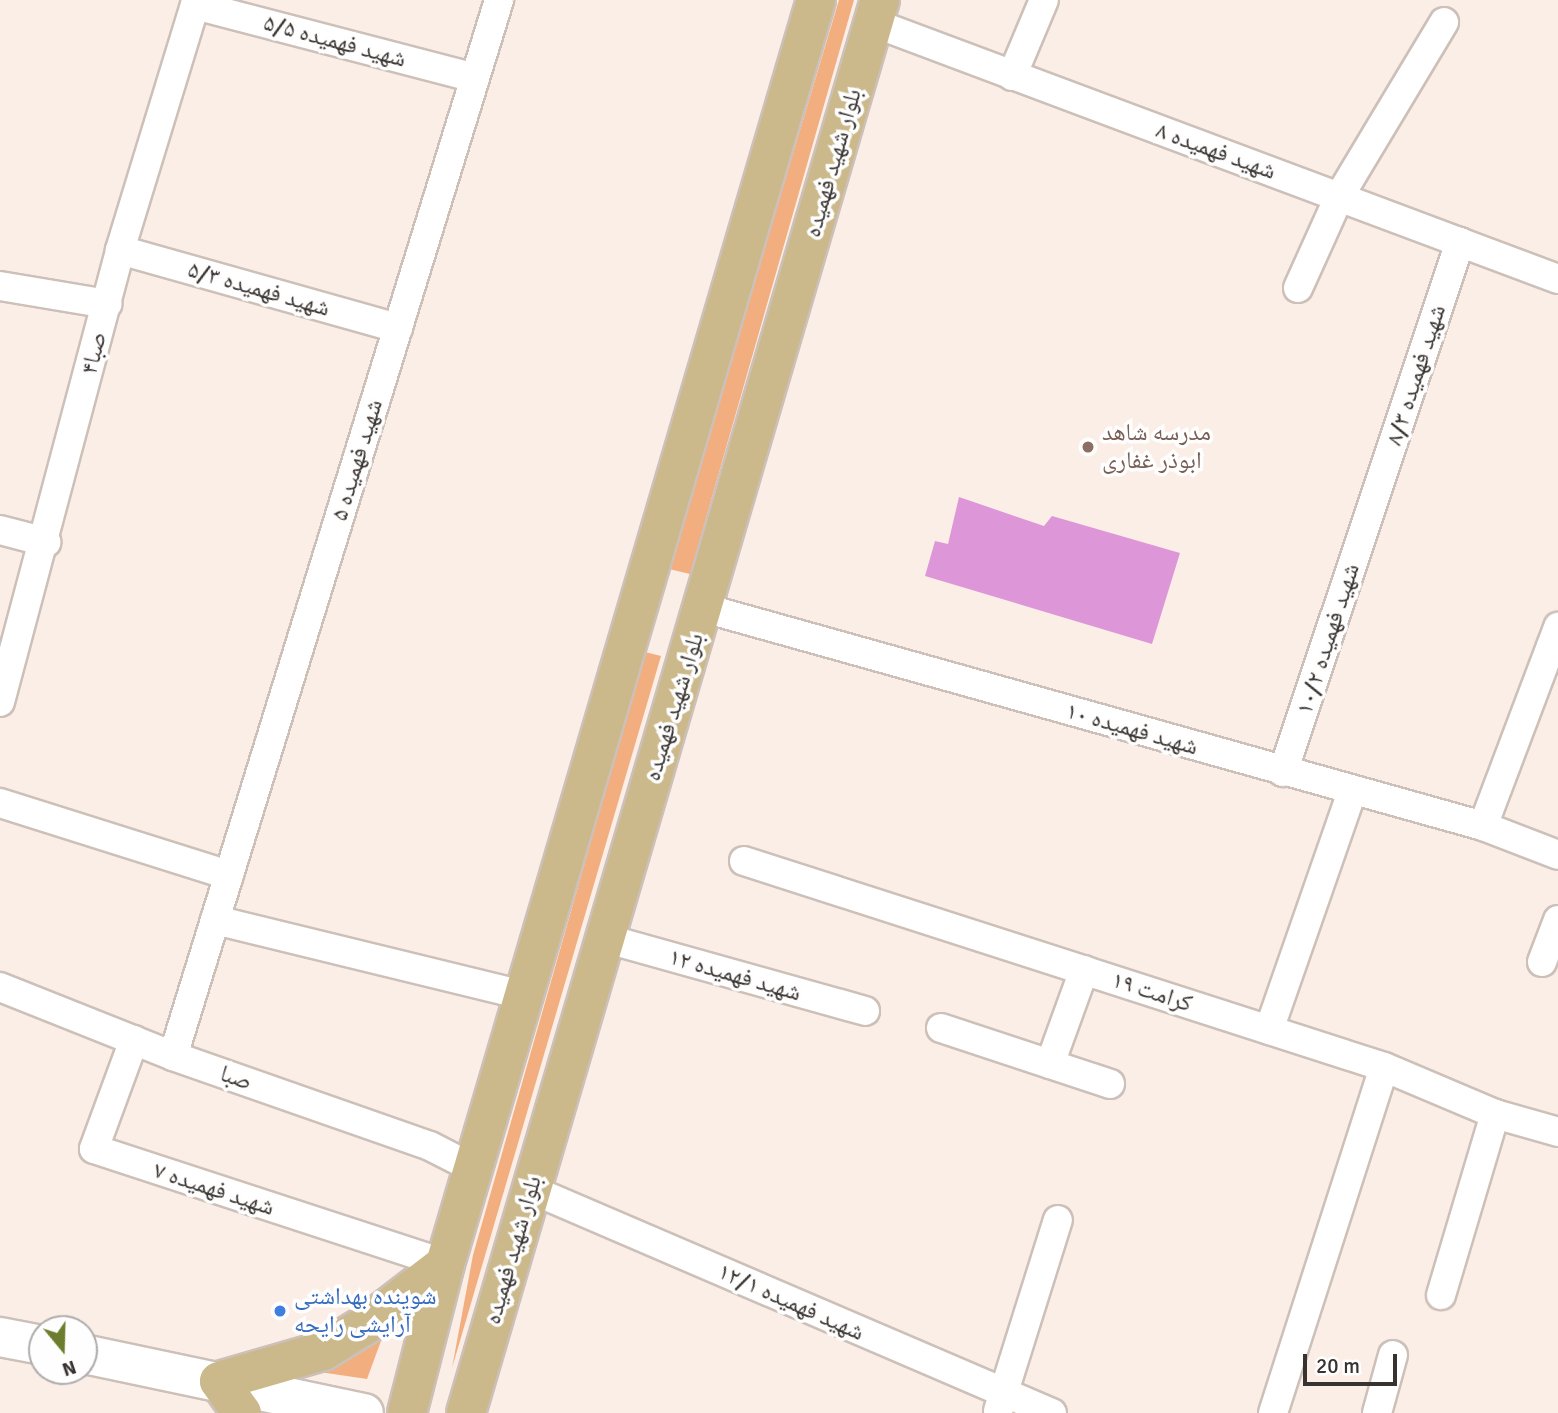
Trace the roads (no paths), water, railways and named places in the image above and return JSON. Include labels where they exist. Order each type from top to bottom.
[{"type":"main road","points":[[407,1413],[445,1264],[816,0]]},
{"type":"main road","name":"بلوار شهید فهمیده","points":[[466,1413],[877,11]]},
{"type":"main road","points":[[219,1381],[323,1351],[367,1324],[445,1264]]},
{"type":"main road","points":[[0,1337],[28,1342]]},
{"type":"main road","points":[[484,1352],[494,1387],[487,1413]]},
{"type":"main road","points":[[98,1357],[365,1413]]},
{"type":"main road","points":[[219,1381],[242,1413]]},
{"type":"street","name":"شهید فهمیده ۵","points":[[173,1056],[499,0]]},
{"type":"street","points":[[1012,76],[1044,0]]},
{"type":"street","name":"شهید فهمیده ۵/۵","points":[[195,5],[475,78]]},
{"type":"street","name":"صبا۴","points":[[0,702],[46,542],[120,250],[195,5]]},
{"type":"street","name":"شهید فهمیده ۸","points":[[877,11],[1012,76],[1558,279]]},
{"type":"street","points":[[1298,288],[1339,197],[1444,22]]},
{"type":"street","name":"شهید فهمیده ۸/۳","points":[[1372,507],[1460,243]]},
{"type":"street","name":"شهید فهمیده ۵/۳","points":[[120,250],[398,328]]},
{"type":"street","points":[[0,286],[107,304]]},
{"type":"street","name":"شهید فهمیده ۱۰/۲","points":[[1283,772],[1372,507]]},
{"type":"street","points":[[0,530],[46,542]]},
{"type":"street","name":"شهید فهمیده ۱۰","points":[[704,608],[1483,827],[1558,855]]},
{"type":"street","points":[[1483,827],[1558,627]]},
{"type":"street","points":[[1269,1030],[1352,791]]},
{"type":"street","points":[[0,803],[229,874]]},
{"type":"street","name":"کرامت ۱۹","points":[[744,861],[1384,1067],[1495,1114],[1558,1132]]},
{"type":"street","points":[[215,920],[523,995]]},
{"type":"street","points":[[1542,962],[1558,920]]},
{"type":"street","name":"شهید فهمیده ۱۲","points":[[604,938],[865,1011]]},
{"type":"street","points":[[1050,1064],[1084,970]]},
{"type":"street","name":"صبا","points":[[0,987],[173,1056],[430,1146],[473,1168]]},
{"type":"street","points":[[941,1028],[1110,1084]]},
{"type":"street","name":"شهید فهمیده ۷","points":[[134,1040],[94,1149],[445,1264]]},
{"type":"street","points":[[1273,1413],[1384,1067]]},
{"type":"street","points":[[1441,1295],[1495,1114]]},
{"type":"street","name":"شهید فهمیده ۱۲/۱","points":[[530,1189],[1000,1404],[1052,1413]]},
{"type":"street","points":[[1000,1404],[1058,1220]]},
{"type":"street","points":[[1377,1413],[1393,1355]]},
{"type":"place","name":"مدرسه شاهد ابوذر غفاری","points":[[1088,447]]},
{"type":"place","name":"شوینده بهداشتی آرایشی رایحه","points":[[280,1311]]}]
